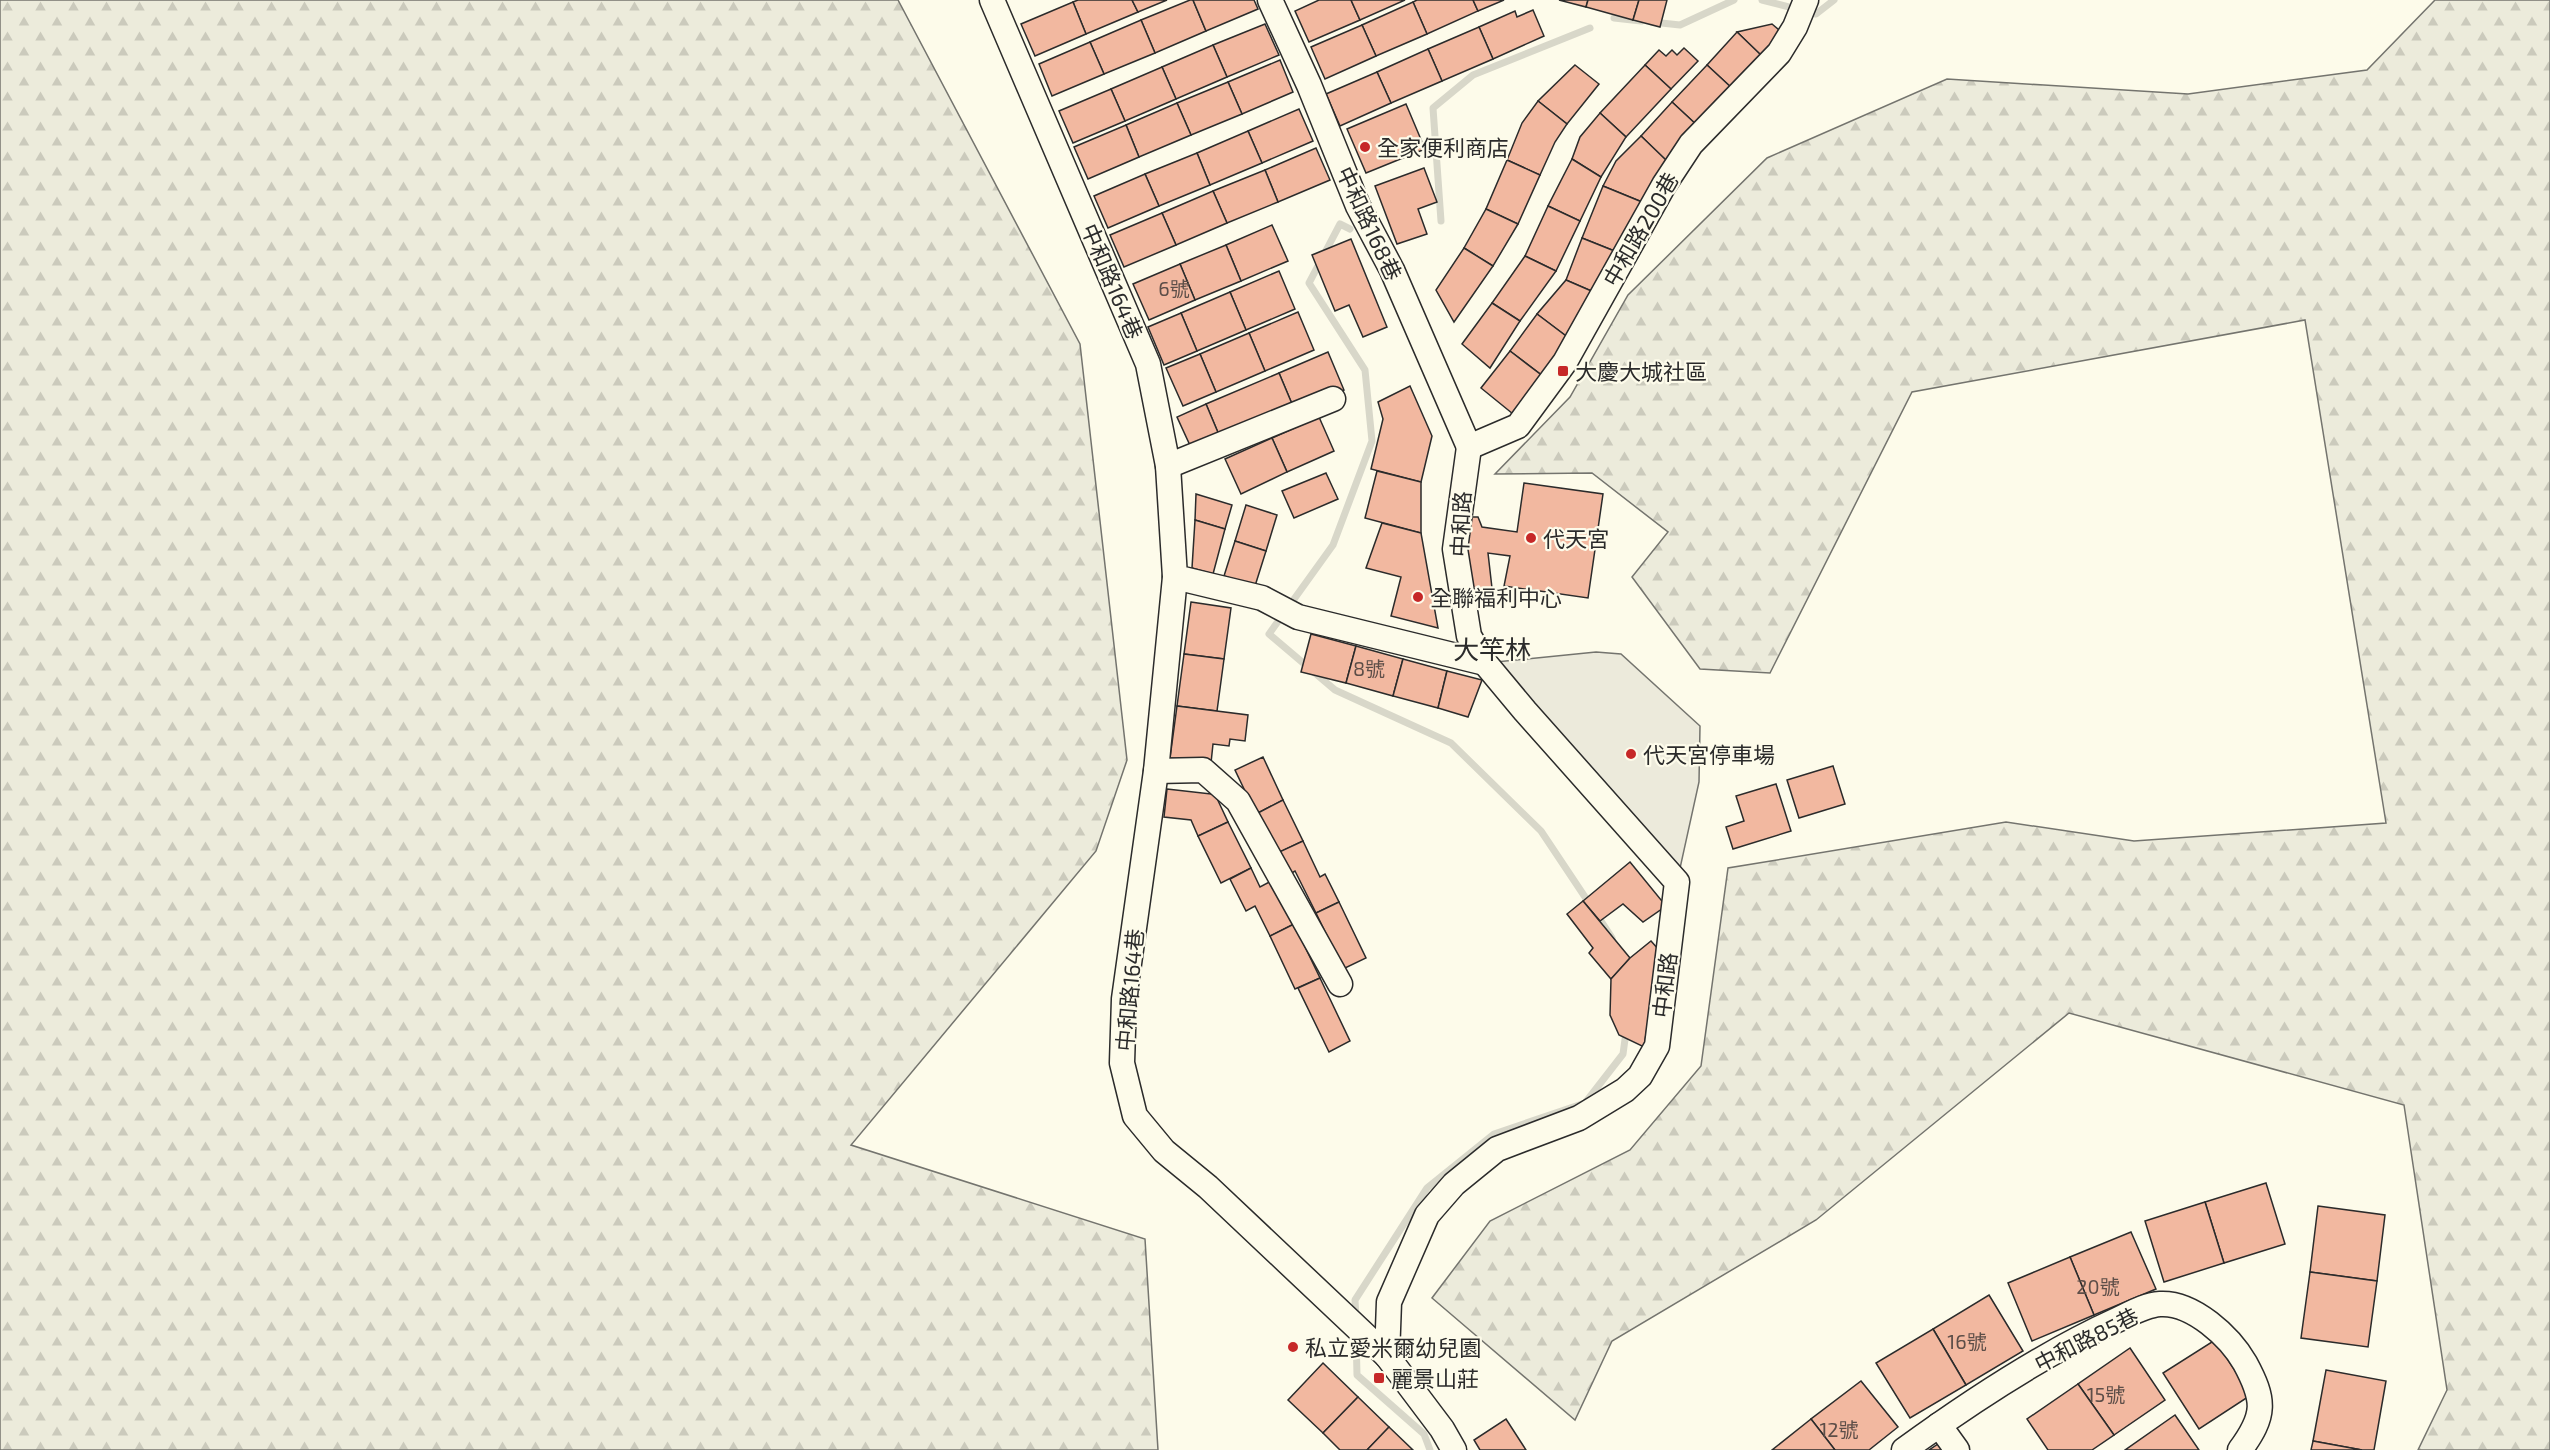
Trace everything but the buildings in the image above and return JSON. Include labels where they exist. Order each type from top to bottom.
[{"type":"street","name":"中和路164巷","points":[[992,0],[1148,364],[1168,466],[1175,577],[1156,771],[1124,999],[1122,1063],[1135,1116],[1164,1151],[1208,1187],[1387,1356]]},
{"type":"street","name":"中和路168巷","points":[[1270,0],[1309,85],[1358,206],[1392,270],[1469,447]]},
{"type":"street","name":"中和路200巷","points":[[1469,447],[1518,426],[1565,362],[1664,185],[1691,144],[1779,53],[1796,24],[1806,0]]},
{"type":"street","points":[[1168,466],[1333,399]]},
{"type":"street","name":"中和路","points":[[1387,1356],[1389,1302],[1427,1215],[1454,1184],[1497,1149],[1580,1118],[1625,1090],[1640,1076],[1657,1046],[1677,882],[1525,711],[1485,663],[1469,636],[1455,549],[1469,447]]},
{"type":"street","points":[[1175,577],[1262,598],[1299,617],[1485,663]]},
{"type":"street","points":[[1156,771],[1203,770],[1238,801],[1340,984]]},
{"type":"street","name":"中和路85巷","points":[[1904,1450],[1995,1388],[2094,1330],[2144,1308],[2161,1304],[2197,1312],[2238,1349],[2259,1389],[2261,1406],[2249,1438],[2240,1450]]},
{"type":"street","points":[[1387,1356],[1442,1429],[1454,1450]]},
{"type":"street","points":[[1939,1425],[1957,1450]]},
{"type":"green space","points":[[0,0],[898,0],[1080,344],[1127,760],[1096,851],[851,1145],[1145,1239],[1158,1450],[0,1450]]},
{"type":"green space","points":[[2435,0],[2550,0],[2550,1450],[2418,1450],[2447,1390],[2404,1105],[2069,1013],[1816,1220],[1612,1341],[1575,1420],[1432,1298],[1490,1221],[1630,1150],[1701,1066],[1728,868],[2006,822],[2134,841],[2386,823],[2305,320],[1912,392],[1770,673],[1700,669],[1632,577],[1668,532],[1592,473],[1495,474],[1570,397],[1628,295],[1767,158],[1947,79],[2188,94],[2367,70]]},
{"type":"shaded area","name":"代天宮停車場","points":[[1596,652],[1621,654],[1700,726],[1699,782],[1677,882],[1485,663]]},
{"type":"waterway","points":[[1652,22],[1680,25],[1734,0]]},
{"type":"waterway","points":[[1762,0],[1816,14],[1834,0]]},
{"type":"waterway","points":[[1614,18],[1641,21]]},
{"type":"waterway","points":[[1441,221],[1433,108],[1473,75],[1590,28]]},
{"type":"waterway","points":[[1350,229],[1340,224],[1309,283],[1365,370],[1372,441],[1333,545],[1269,634],[1335,690],[1451,743],[1541,831],[1591,906]]},
{"type":"waterway","points":[[1597,915],[1612,938]]},
{"type":"waterway","points":[[1356,1318],[1355,1300],[1427,1188],[1494,1134],[1585,1103],[1623,1054],[1626,1032]]},
{"type":"waterway","points":[[1356,1335],[1357,1375],[1424,1434],[1430,1450]]},
{"type":"place","name":"全家便利商店","points":[[1365,147]]},
{"type":"place","name":"大慶大城社區","points":[[1563,371]]},
{"type":"place","name":"代天宮","points":[[1531,538]]},
{"type":"place","name":"全聯福利中心","points":[[1418,597]]},
{"type":"place","name":"代天宮停車場","points":[[1631,754]]},
{"type":"place","name":"私立愛米爾幼兒園","points":[[1293,1347]]},
{"type":"place","name":"麗景山莊","points":[[1379,1378]]},
{"type":"district","name":"大竿林","points":[[1492,648]]}]
